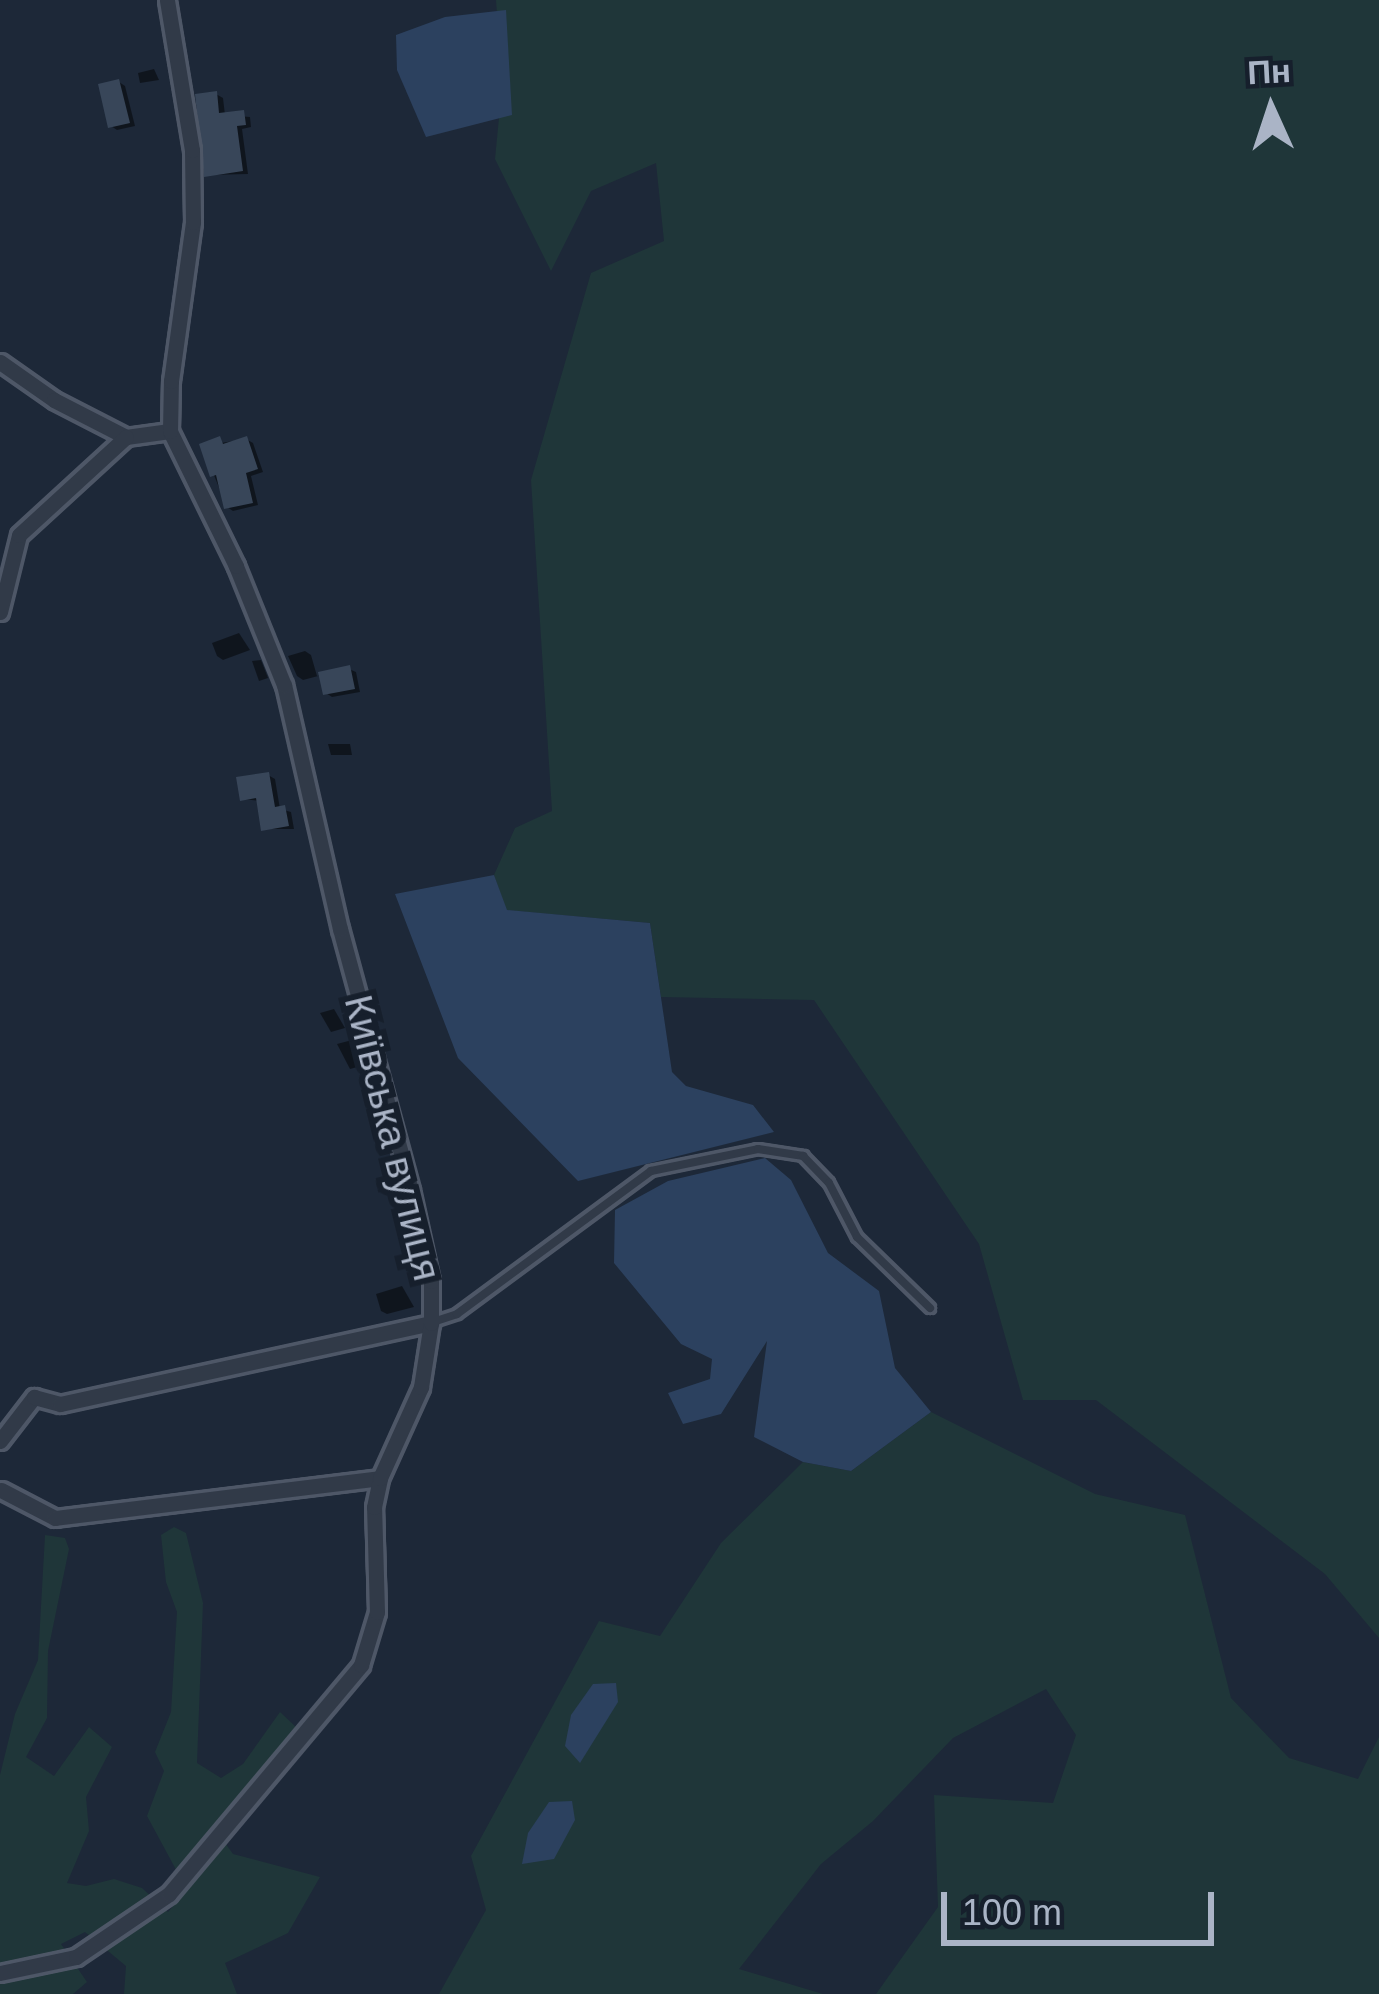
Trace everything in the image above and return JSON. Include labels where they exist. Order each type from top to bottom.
[{"type":"street","name":"Київська вулиця","points":[[0,1973],[76,1957],[169,1894],[361,1666],[376,1612],[374,1507],[380,1478],[421,1387],[431,1323],[431,1281],[411,1190],[340,929],[284,685],[236,566],[170,431],[171,381],[193,222],[192,151],[167,0]]},
{"type":"street","points":[[0,362],[54,400],[126,437]]},
{"type":"street","points":[[0,612],[19,535],[126,437],[170,431]]},
{"type":"street","points":[[0,1441],[34,1397],[60,1403],[431,1323]]},
{"type":"street","points":[[0,1487],[55,1518],[380,1478]]},
{"type":"lane","points":[[431,1323],[457,1314],[651,1171],[758,1149],[803,1156],[829,1183],[857,1237],[931,1308]]},
{"type":"green space","points":[[496,0],[1379,0],[1379,1638],[1325,1574],[1096,1400],[1023,1400],[979,1244],[814,1000],[661,997],[650,923],[506,910],[494,875],[515,828],[552,811],[531,480],[591,273],[664,241],[656,163],[591,191],[551,271],[495,159],[502,87]]},
{"type":"green space","points":[[931,1412],[1095,1494],[1185,1515],[1231,1698],[1289,1758],[1358,1779],[1379,1737],[1379,1994],[876,1994],[938,1907],[934,1795],[1053,1803],[1076,1735],[1046,1689],[953,1738],[873,1821],[821,1864],[739,1969],[823,1994],[439,1994],[486,1910],[471,1856],[599,1621],[660,1636],[721,1543],[803,1462],[851,1471]]},
{"type":"green space","points":[[174,1527],[186,1533],[203,1603],[197,1763],[221,1778],[243,1764],[280,1712],[296,1727],[215,1829],[233,1854],[320,1877],[288,1933],[225,1963],[237,1994],[124,1994],[126,1966],[85,1932],[61,1944],[87,1982],[73,1994],[0,1994],[0,1775],[15,1714],[38,1660],[45,1535],[65,1538],[69,1549],[48,1651],[47,1718],[26,1757],[54,1776],[89,1727],[112,1747],[86,1797],[89,1831],[67,1883],[86,1886],[114,1879],[142,1888],[168,1912],[187,1890],[147,1816],[164,1771],[155,1752],[171,1712],[177,1612],[166,1582],[161,1535]]},
{"type":"water","points":[[506,10],[512,115],[426,137],[397,70],[396,35],[445,17]]},
{"type":"water","points":[[494,875],[507,910],[650,923],[672,1072],[686,1086],[753,1105],[774,1132],[578,1181],[458,1058],[395,894]]},
{"type":"water","points":[[765,1158],[791,1180],[828,1253],[879,1291],[895,1368],[931,1412],[851,1471],[803,1462],[754,1437],[767,1341],[721,1414],[683,1424],[668,1393],[710,1379],[712,1359],[681,1344],[614,1263],[615,1210],[668,1181]]},
{"type":"water","points":[[616,1683],[618,1702],[580,1763],[565,1746],[571,1715],[593,1684]]},
{"type":"water","points":[[572,1801],[575,1820],[554,1859],[522,1864],[528,1833],[549,1802]]},
{"type":"building","points":[[119,79],[130,123],[108,128],[98,84]]},
{"type":"building","points":[[217,91],[219,113],[244,110],[246,125],[237,126],[243,171],[204,177],[195,94]]},
{"type":"building","points":[[220,436],[223,444],[247,436],[258,469],[246,473],[253,503],[224,509],[216,475],[210,477],[199,444]]},
{"type":"building","points":[[350,665],[355,689],[323,695],[318,672]]},
{"type":"building","points":[[269,772],[275,807],[285,805],[289,826],[261,831],[256,798],[240,801],[236,777]]}]
